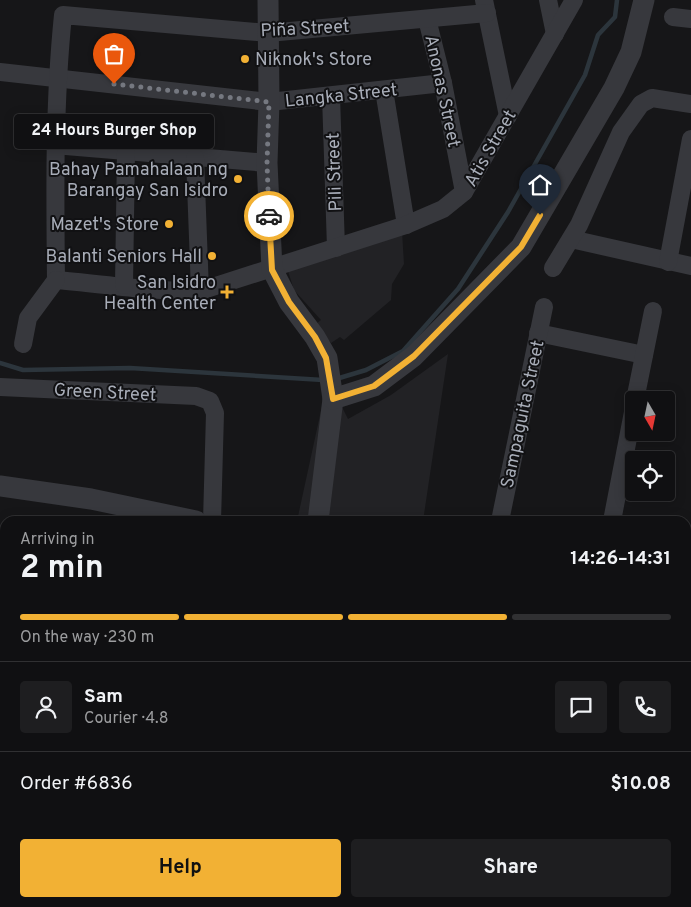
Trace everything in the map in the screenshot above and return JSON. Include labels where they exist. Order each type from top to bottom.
[{"type":"street","points":[[268,0],[269,102],[267,163],[272,270],[289,302],[315,337],[326,358],[331,384],[318,516]]},
{"type":"street","points":[[548,0],[554,34]]},
{"type":"street","name":"Atis Street","points":[[56,280],[167,292],[200,291],[272,270],[406,225],[443,209],[464,192],[574,0]]},
{"type":"street","points":[[331,384],[374,386],[414,356],[521,247],[614,88],[631,52],[644,0]]},
{"type":"street","points":[[486,7],[508,116]]},
{"type":"street","name":"Piña Street","points":[[56,78],[63,15],[268,33],[427,19],[486,7]]},
{"type":"street","points":[[673,17],[691,18]]},
{"type":"street","name":"Anonas Street","points":[[427,19],[443,83],[464,192]]},
{"type":"street","name":"Langka Street","points":[[0,72],[269,102],[443,83]]},
{"type":"street","points":[[23,344],[28,318],[56,280],[54,145],[56,78]]},
{"type":"street","points":[[384,90],[406,225]]},
{"type":"street","name":"Pili Street","points":[[331,96],[336,248]]},
{"type":"street","points":[[553,268],[572,239],[621,132],[642,104],[652,98],[691,104]]},
{"type":"street","points":[[668,262],[691,139]]},
{"type":"street","points":[[54,145],[267,163]]},
{"type":"street","points":[[124,286],[126,152]]},
{"type":"street","points":[[195,158],[200,291]]},
{"type":"street","points":[[572,239],[691,266]]},
{"type":"street","name":"Sampaguita Street","points":[[501,516],[544,308]]},
{"type":"street","points":[[637,391],[653,311]]},
{"type":"street","points":[[538,333],[644,354]]},
{"type":"street","name":"Green Street","points":[[0,387],[196,396],[210,401],[215,413],[212,516]]},
{"type":"street","points":[[613,516],[627,441]]},
{"type":"street","points":[[0,486],[91,499],[172,516]]},
{"type":"shaded area","points":[[402,231],[404,264],[392,284],[391,300],[344,340],[340,337],[331,343],[315,325],[321,320],[294,290],[288,271]]},
{"type":"shaded area","points":[[448,354],[424,516],[298,516],[325,392],[335,393],[348,419],[391,395]]},
{"type":"waterway","points":[[336,379],[366,370],[403,351],[458,289],[508,212],[585,75],[598,35],[615,17],[617,0]]},
{"type":"waterway","points":[[0,363],[23,370],[130,368],[323,380]]},
{"type":"way so far","points":[[114,84],[269,102],[267,163],[269,216]]},
{"type":"place","name":"Niknok's Store","points":[[245,59]]},
{"type":"place","name":"24 Hours Burger Shop","points":[[114,84]]},
{"type":"place","name":"Bahay Pamahalaan ng Barangay San Isidro","points":[[238,179]]},
{"type":"place","name":"Mazet's Store","points":[[169,224]]},
{"type":"place","name":"Balanti Seniors Hall","points":[[212,256]]},
{"type":"place","name":"San Isidro Health Center","points":[[227,292]]},
{"type":"route","points":[[269,216],[272,270],[289,302],[315,337],[326,358],[330,371],[333,399],[374,386],[414,356],[521,247],[540,215]]}]
